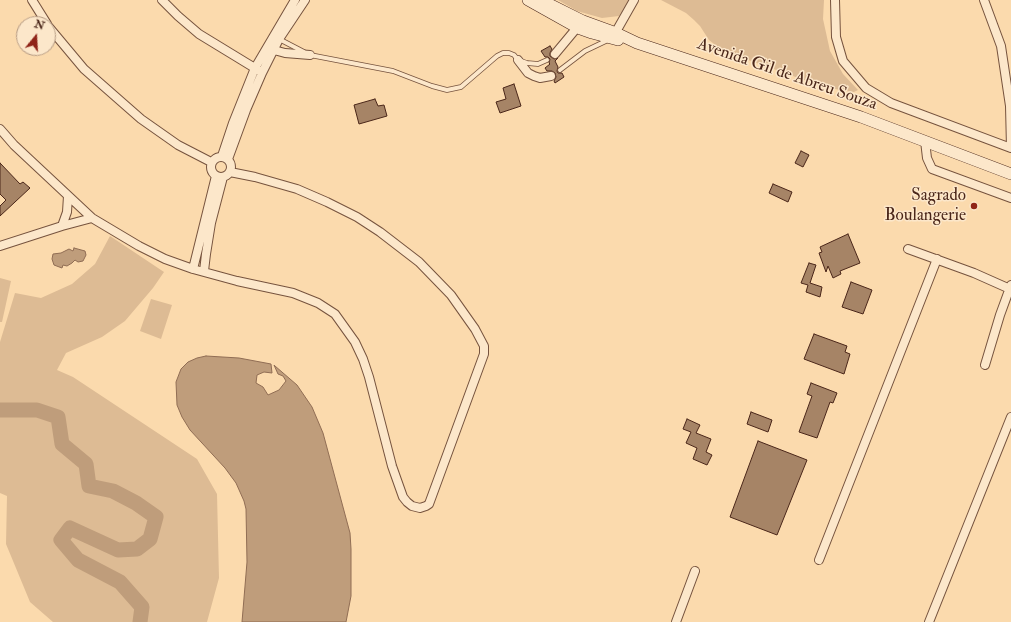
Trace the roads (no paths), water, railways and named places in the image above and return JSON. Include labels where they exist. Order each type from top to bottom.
[{"type":"street","points":[[32,0],[42,16]]},
{"type":"street","points":[[162,0],[199,34],[262,73]]},
{"type":"street","points":[[193,269],[223,175],[231,166],[225,158],[233,123],[255,68],[295,0]]},
{"type":"street","points":[[225,158],[262,73],[279,39],[305,0]]},
{"type":"street","name":"Avenida Gil de Abreu Souza","points":[[528,0],[580,24],[861,117],[1011,174]]},
{"type":"street","name":"Avenida Gil de Abreu Souza","points":[[541,0],[580,24]]},
{"type":"street","points":[[614,36],[634,0]]},
{"type":"street","points":[[836,0],[836,37],[843,61],[866,88],[891,103],[1011,148],[1010,106],[1001,46],[984,0]]},
{"type":"street","points":[[555,54],[580,24]]},
{"type":"street","points":[[56,36],[84,69],[141,119],[178,145],[211,162]]},
{"type":"street","points":[[274,50],[286,53],[310,55]]},
{"type":"street","points":[[518,60],[528,73],[540,78],[550,76]]},
{"type":"street","points":[[0,129],[14,145],[92,218],[139,246],[166,259],[193,269],[237,281],[293,292],[318,303],[335,314],[355,342],[370,377],[392,466],[403,497],[407,502],[415,507],[424,507],[429,504],[484,354],[484,346],[475,329],[451,295],[419,262],[380,232],[357,217],[297,189],[263,179],[223,175],[210,169],[211,162],[216,158],[225,158]]},
{"type":"street","points":[[924,142],[927,158],[932,168],[1011,198]]},
{"type":"street","points":[[204,272],[211,223],[223,175]]},
{"type":"street","points":[[62,226],[67,212],[68,196]]},
{"type":"street","points":[[0,246],[92,218]]},
{"type":"street","points":[[908,249],[1010,287],[985,365]]},
{"type":"street","points":[[819,560],[938,259]]},
{"type":"street","points":[[929,622],[1011,417]]},
{"type":"street","points":[[676,622],[695,571]]},
{"type":"lane","points":[[560,70],[586,50],[614,36]]},
{"type":"lane","points":[[279,39],[310,55],[393,71],[432,86],[447,90],[461,87],[496,56],[503,53],[509,53],[514,55],[518,60],[533,64],[542,63],[547,60]]},
{"type":"waterway","points":[[0,410],[37,410],[58,417],[62,444],[86,464],[89,486],[113,491],[136,503],[156,517],[150,539],[137,549],[118,550],[70,528],[61,540],[78,560],[120,582],[142,607],[140,622]]},
{"type":"place","name":"Sagrado Boulangerie","points":[[974,206]]}]
